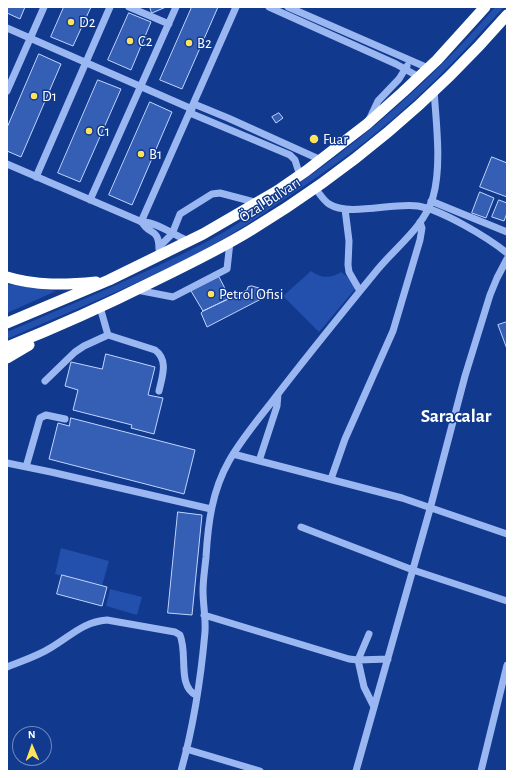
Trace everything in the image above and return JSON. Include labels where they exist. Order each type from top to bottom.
[{"type":"highway","name":"Özal Bulvarı","points":[[7,323],[109,280],[159,251],[188,242],[258,203],[300,176],[368,124],[428,68],[485,7]]},
{"type":"highway","name":"Özal Bulvarı","points":[[7,347],[58,327],[137,290],[230,242],[268,220],[355,159],[385,135],[465,60],[507,15]]},
{"type":"highway","points":[[7,277],[56,285],[109,280]]},
{"type":"highway","points":[[7,358],[58,327]]},
{"type":"street","points":[[7,91],[44,7]]},
{"type":"street","points":[[36,177],[110,7]]},
{"type":"street","points":[[129,7],[169,24]]},
{"type":"street","points":[[90,200],[176,7]]},
{"type":"street","points":[[141,222],[236,7]]},
{"type":"street","points":[[268,7],[405,69],[419,77]]},
{"type":"street","points":[[288,7],[428,68]]},
{"type":"street","points":[[7,28],[192,108],[290,155],[295,160],[300,176]]},
{"type":"street","points":[[368,124],[378,101],[399,79],[411,61]]},
{"type":"street","points":[[181,771],[196,695],[205,632],[203,590],[208,530],[211,509],[221,479],[233,454],[279,392],[360,291],[420,222],[428,208],[436,183],[437,161],[434,90]]},
{"type":"street","points":[[192,108],[228,118],[321,160]]},
{"type":"street","points":[[7,164],[141,222],[147,222],[188,242]]},
{"type":"street","points":[[315,188],[330,205],[338,208],[346,209],[410,206],[428,208],[475,232],[507,253]]},
{"type":"street","points":[[159,251],[172,234],[180,214],[212,194],[220,193],[258,203]]},
{"type":"street","points":[[431,201],[507,232]]},
{"type":"street","points":[[346,209],[349,241],[349,272],[360,291]]},
{"type":"street","points":[[141,222],[158,237],[159,251]]},
{"type":"street","points":[[331,480],[345,439],[392,331],[420,240],[422,228],[420,222]]},
{"type":"street","points":[[137,290],[172,298],[227,269],[230,242]]},
{"type":"street","points":[[356,771],[413,570],[465,376],[490,295],[507,259]]},
{"type":"street","points":[[100,307],[108,335]]},
{"type":"street","points":[[45,381],[75,352],[84,346],[108,335],[160,353],[164,363],[159,391]]},
{"type":"street","points":[[259,461],[277,406],[279,392]]},
{"type":"street","points":[[26,467],[40,418],[46,415],[65,420]]},
{"type":"street","points":[[233,454],[430,507],[507,534]]},
{"type":"street","points":[[7,463],[211,509]]},
{"type":"street","points":[[301,527],[413,570],[507,601]]},
{"type":"street","points":[[204,615],[316,649],[358,660],[388,659]]},
{"type":"street","points":[[7,667],[53,647],[88,624],[96,621],[107,620],[180,634],[184,648],[185,682],[189,690],[196,695]]},
{"type":"street","points":[[369,634],[358,660],[364,687],[374,707]]},
{"type":"street","points":[[481,771],[507,665]]},
{"type":"street","points":[[186,749],[260,771]]},
{"type":"shaded area","points":[[495,7],[504,7],[460,55],[425,90],[398,115],[366,141],[300,189],[242,228],[175,265],[7,339],[7,332],[159,265],[208,241],[273,201],[333,158],[391,112],[445,61]]},
{"type":"shaded area","points":[[311,271],[326,277],[333,276],[341,272],[349,278],[356,288],[319,332],[283,296]]},
{"type":"shaded area","points":[[7,284],[56,291],[7,313]]},
{"type":"shaded area","points":[[61,548],[109,561],[102,586],[55,574]]},
{"type":"shaded area","points":[[110,589],[142,597],[137,615],[106,606]]},
{"type":"building","points":[[7,7],[25,7],[20,19],[7,13]]},
{"type":"building","name":"D2","points":[[64,7],[91,7],[73,46],[51,37]]},
{"type":"building","points":[[150,7],[166,7],[152,13]]},
{"type":"building","name":"B2","points":[[192,7],[218,7],[182,89],[160,80]]},
{"type":"building","name":"C2","points":[[129,13],[151,22],[131,70],[108,60]]},
{"type":"building","name":"D1","points":[[39,54],[61,64],[21,157],[7,151],[7,128]]},
{"type":"building","name":"C1","points":[[98,80],[121,89],[80,182],[58,173]]},
{"type":"building","name":"B1","points":[[150,102],[172,112],[132,205],[109,195]]},
{"type":"building","points":[[279,113],[283,118],[276,123],[272,117]]},
{"type":"building","points":[[492,157],[507,163],[507,197],[480,187]]},
{"type":"building","points":[[480,192],[494,198],[486,218],[472,213]]},
{"type":"building","points":[[499,200],[507,203],[507,213],[504,221],[492,217]]},
{"type":"building","points":[[219,277],[230,298],[203,311],[191,291]]},
{"type":"building","points":[[252,286],[259,288],[261,299],[207,327],[201,313],[203,311],[247,290],[248,287]]},
{"type":"building","points":[[507,322],[507,349],[498,325]]},
{"type":"building","points":[[106,354],[155,367],[148,395],[163,398],[154,434],[131,428],[132,425],[73,410],[78,390],[65,386],[71,362],[102,369]]},
{"type":"building","points":[[71,418],[195,450],[184,494],[49,459],[58,423],[69,426]]},
{"type":"building","points":[[178,512],[202,515],[192,615],[168,613]]},
{"type":"building","points":[[62,575],[107,587],[102,606],[57,594]]},
{"type":"place","name":"D2","points":[[71,22]]},
{"type":"place","name":"C2","points":[[130,41]]},
{"type":"place","name":"B2","points":[[189,43]]},
{"type":"place","name":"D1","points":[[34,96]]},
{"type":"place","name":"C1","points":[[89,131]]},
{"type":"place","name":"Fuar","points":[[314,139]]},
{"type":"place","name":"B1","points":[[141,154]]},
{"type":"place","name":"Petrol Ofisi","points":[[211,294]]},
{"type":"district","name":"Saracalar","points":[[456,416]]}]
